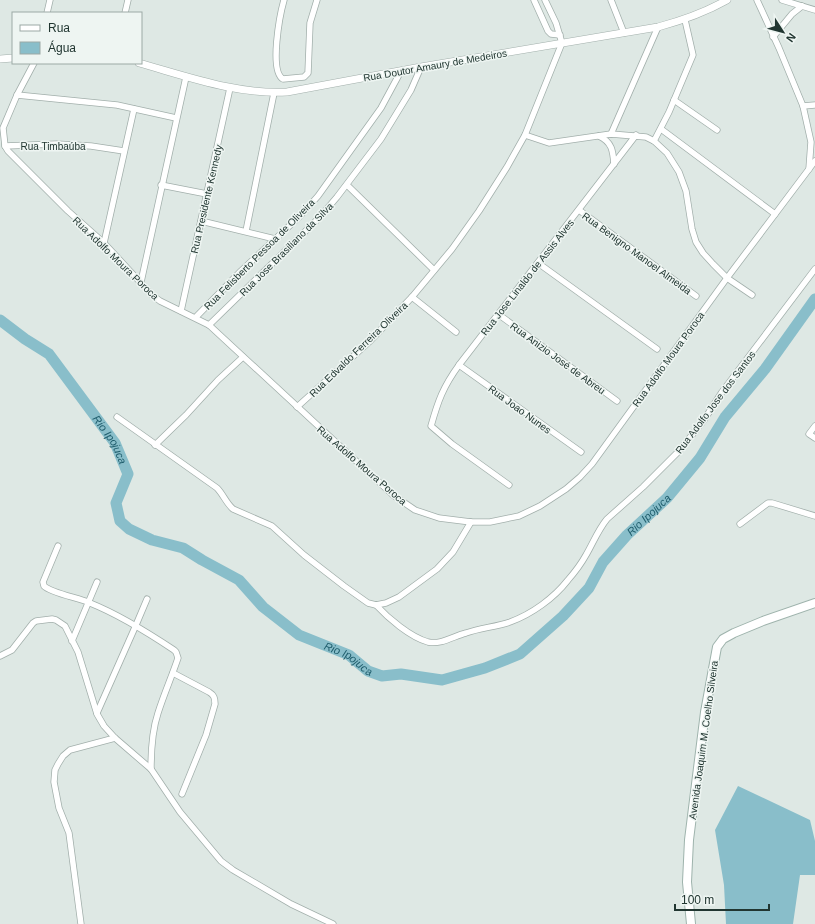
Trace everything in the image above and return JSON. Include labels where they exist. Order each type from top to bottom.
[{"type":"main road","name":"Avenida Joaquim M. Coelho Silveira","points":[[691,924],[687,882],[689,840],[705,712],[717,648],[723,639],[734,633],[815,603]]},
{"type":"street","points":[[47,12],[50,0]]},
{"type":"street","points":[[125,12],[128,0]]},
{"type":"street","points":[[284,0],[280,15],[276,63],[279,76],[283,79],[304,77],[308,73],[310,23],[317,0]]},
{"type":"street","points":[[534,0],[548,31],[551,34],[560,35]]},
{"type":"street","points":[[545,0],[556,23],[562,43]]},
{"type":"street","points":[[612,0],[624,33]]},
{"type":"street","name":"Rua Doutor Amaury de Medeiros","points":[[142,64],[230,88],[274,92],[299,90],[421,67],[658,27],[685,20],[705,12],[726,0]]},
{"type":"street","points":[[757,0],[779,48],[802,106],[811,142],[809,169]]},
{"type":"street","points":[[782,0],[815,10]]},
{"type":"street","points":[[773,37],[787,19],[802,6]]},
{"type":"street","points":[[654,141],[661,129],[693,55],[685,20]]},
{"type":"street","points":[[611,134],[658,27]]},
{"type":"street","name":"Rua Edvaldo Ferreira Oliveira","points":[[297,407],[374,337],[412,297],[452,249],[480,211],[525,135],[562,43]]},
{"type":"street","points":[[0,59],[12,58]]},
{"type":"street","points":[[5,146],[3,128],[17,95],[33,64]]},
{"type":"street","name":"Rua Jose Brasiliano da Silva","points":[[210,325],[320,217],[347,186],[381,139],[411,90],[421,67]]},
{"type":"street","name":"Rua Felisberto Pessoa de Oliveira","points":[[196,317],[215,296],[300,216],[327,183],[381,108],[401,71]]},
{"type":"street","points":[[141,282],[186,76]]},
{"type":"street","name":"Rua Presidente Kennedy","points":[[181,311],[230,88]]},
{"type":"street","points":[[246,231],[274,92]]},
{"type":"street","points":[[17,95],[39,98],[80,100],[117,105],[176,118]]},
{"type":"street","points":[[674,100],[717,130]]},
{"type":"street","points":[[802,106],[815,105]]},
{"type":"street","points":[[104,243],[134,109]]},
{"type":"street","points":[[661,129],[775,214]]},
{"type":"street","points":[[525,135],[549,143],[611,134],[646,137],[654,141],[667,153],[679,172],[686,191],[692,229],[696,242],[712,264],[727,278],[752,295]]},
{"type":"street","points":[[599,136],[610,144],[614,164]]},
{"type":"street","name":"Rua Jose Linaldo de Assis Alves","points":[[509,485],[452,444],[431,426],[442,393],[459,365],[636,136]]},
{"type":"street","name":"Rua Timbaúba","points":[[5,146],[57,144],[91,146],[124,151]]},
{"type":"street","name":"Rua Adolfo Moura Poroca","points":[[5,146],[68,211],[104,243],[152,295],[160,301],[210,325],[297,407],[404,503],[415,510],[439,518],[471,522],[490,522],[519,516],[550,500],[580,477],[592,464],[727,278],[815,161]]},
{"type":"street","points":[[162,185],[207,194]]},
{"type":"street","points":[[347,186],[434,270]]},
{"type":"street","name":"Rua Benigno Manoel Almeida","points":[[579,210],[696,296]]},
{"type":"street","points":[[201,221],[275,239]]},
{"type":"street","points":[[538,263],[657,349]]},
{"type":"street","name":"Rua Adolfo Jose dos Santos","points":[[117,417],[217,488],[222,493],[229,505],[233,508],[272,526],[304,555],[368,603],[376,606],[397,624],[427,642],[446,640],[474,630],[509,622],[518,618],[545,602],[568,580],[586,556],[600,527],[660,471],[691,437],[722,392],[815,269]]},
{"type":"street","points":[[412,297],[456,332]]},
{"type":"street","name":"Rua Anizio José de Abreu","points":[[498,314],[617,401]]},
{"type":"street","points":[[155,445],[186,415],[218,380],[243,357]]},
{"type":"street","name":"Rua Joao Nunes","points":[[459,365],[581,452]]},
{"type":"street","points":[[812,436],[815,426]]},
{"type":"street","points":[[740,524],[762,506],[770,503],[815,516]]},
{"type":"street","points":[[376,606],[399,597],[437,569],[453,552],[471,522]]},
{"type":"street","points":[[58,546],[44,582],[44,586],[51,590],[89,602],[136,625],[176,652],[178,658],[156,722],[151,752],[151,769]]},
{"type":"street","points":[[72,641],[97,582]]},
{"type":"street","points":[[97,714],[147,599]]},
{"type":"street","points":[[0,656],[12,650],[36,621],[49,619],[56,620],[65,626],[78,652],[97,714],[104,726],[115,738],[151,769],[180,812],[221,861],[233,870],[292,904],[333,924]]},
{"type":"street","points":[[173,673],[209,692],[215,699],[210,724],[182,794]]},
{"type":"street","points":[[81,924],[69,833],[59,808],[54,782],[55,770],[63,756],[70,750],[115,738]]},
{"type":"water","points":[[738,786],[810,820],[815,841],[815,875],[800,875],[793,924],[726,924],[724,885],[715,830]]},
{"type":"waterway","name":"Rio Ipojuca","points":[[0,320],[25,339],[49,354],[115,443],[128,474],[116,503],[120,521],[129,529],[152,540],[183,548],[239,580],[263,607],[299,635],[349,655],[368,671],[382,676],[401,674],[442,680],[485,668],[520,654],[563,616],[589,588],[603,562],[627,535],[667,498],[700,458],[725,417],[765,369],[815,299]]}]
